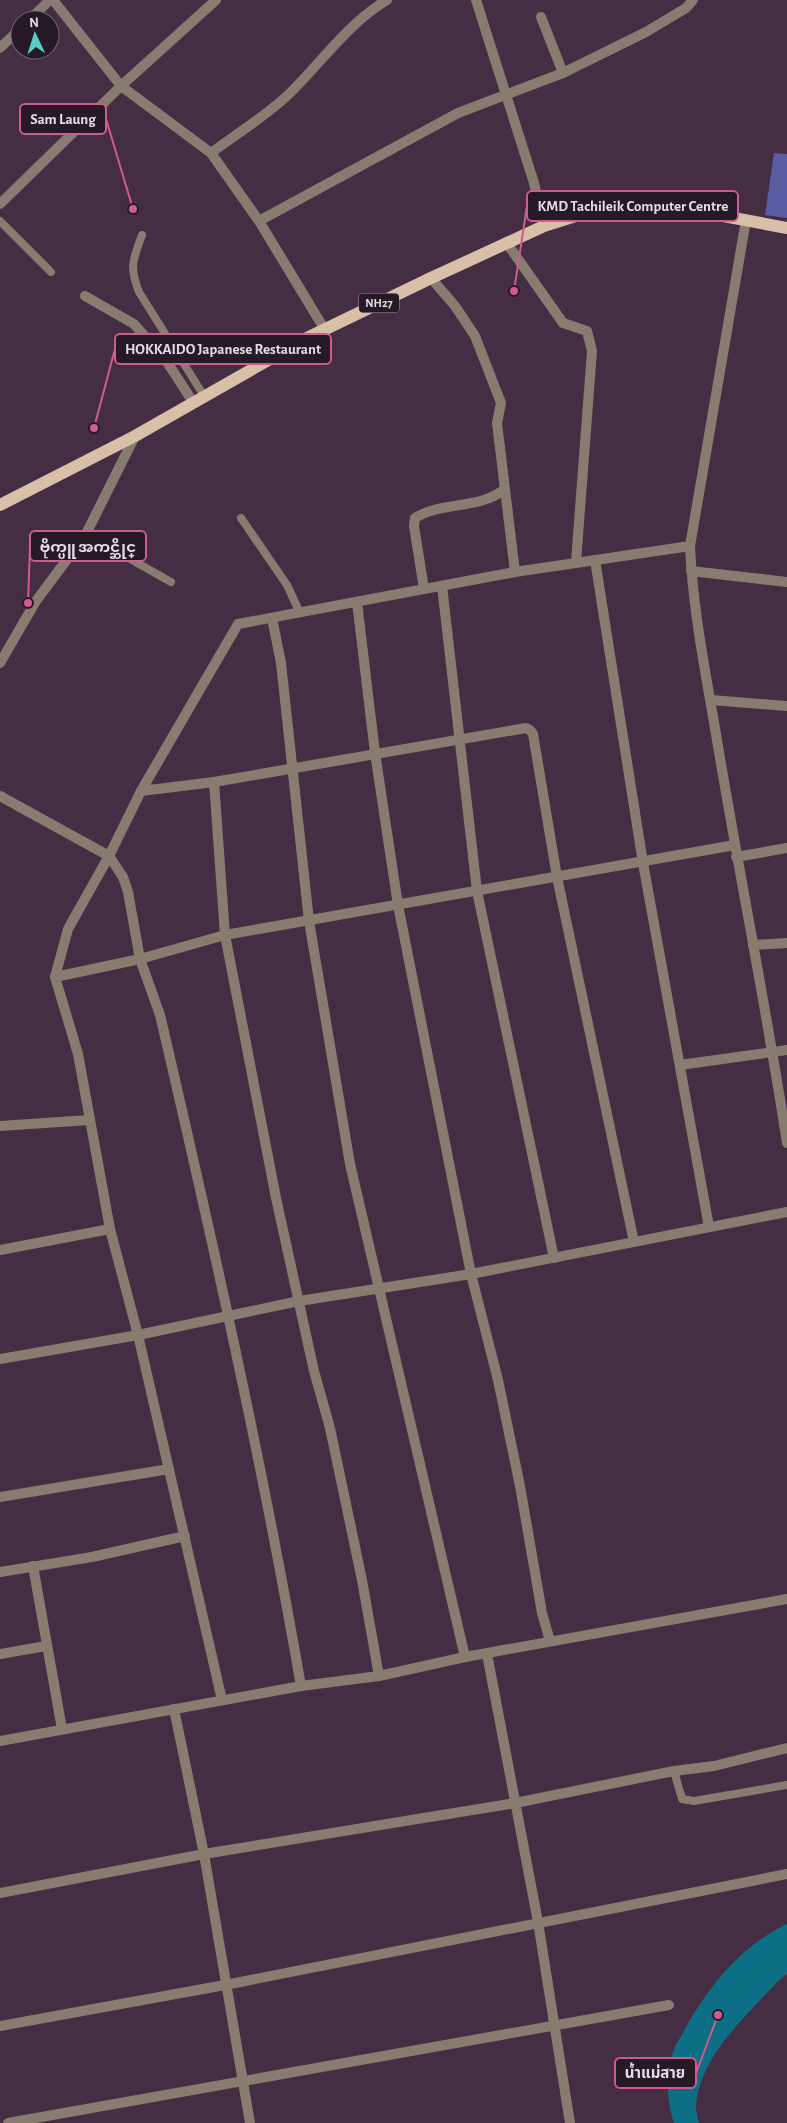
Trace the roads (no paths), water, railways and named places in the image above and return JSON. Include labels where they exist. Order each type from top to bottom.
[{"type":"main road","name":"NH27","points":[[0,505],[134,436],[325,330],[506,242],[544,226],[585,212],[620,207],[670,206],[787,228]]},
{"type":"street","points":[[40,10],[52,0],[121,86],[211,153],[259,221],[325,330]]},
{"type":"street","points":[[0,204],[121,86],[216,0]]},
{"type":"street","points":[[211,153],[287,96],[346,32],[372,9],[387,0]]},
{"type":"street","points":[[476,0],[534,183],[544,226]]},
{"type":"street","points":[[259,221],[458,113],[563,74],[646,32],[686,8],[692,0]]},
{"type":"street","points":[[541,17],[563,74]]},
{"type":"street","points":[[0,48],[10,38]]},
{"type":"street","points":[[746,220],[690,546],[691,571],[736,857],[773,1051],[787,1143]]},
{"type":"street","points":[[506,242],[563,323],[587,331],[592,351],[576,562]]},
{"type":"street","points":[[431,278],[455,306],[475,336],[501,404],[497,424],[515,572]]},
{"type":"street","points":[[85,296],[134,324],[198,399]]},
{"type":"street","points":[[0,663],[36,601],[86,534],[134,436]]},
{"type":"street","points":[[424,589],[414,526],[415,518],[425,512],[490,499],[505,489]]},
{"type":"street","points":[[222,1700],[138,1334],[110,1228],[78,1054],[56,977],[68,929],[109,856],[141,791],[238,624],[515,572],[690,546]]},
{"type":"street","points":[[595,560],[643,863],[710,1227]]},
{"type":"street","points":[[691,571],[787,582]]},
{"type":"street","points":[[442,586],[458,739],[477,891],[554,1258]]},
{"type":"street","points":[[357,602],[375,753],[398,905],[471,1274],[498,1380],[520,1486],[542,1614],[550,1641]]},
{"type":"street","points":[[272,618],[281,663],[294,768],[309,921],[350,1164],[465,1657]]},
{"type":"street","points":[[710,700],[787,706]]},
{"type":"street","points":[[141,791],[214,782],[526,728],[530,730],[533,734],[557,877],[634,1242]]},
{"type":"street","points":[[214,782],[225,935],[276,1198],[314,1371],[332,1437],[380,1676]]},
{"type":"street","points":[[0,796],[109,856],[123,877],[128,892],[140,959],[160,1015],[229,1316],[285,1592],[301,1686]]},
{"type":"street","points":[[56,977],[140,959],[225,935],[643,863],[735,845]]},
{"type":"street","points":[[736,857],[787,848]]},
{"type":"street","points":[[753,945],[787,944]]},
{"type":"street","points":[[680,1065],[787,1050]]},
{"type":"street","points":[[1,1123],[89,1120]]},
{"type":"street","points":[[0,1359],[138,1334],[299,1301],[471,1274],[787,1212]]},
{"type":"street","points":[[0,1250],[110,1228]]},
{"type":"street","points":[[0,1497],[169,1469]]},
{"type":"street","points":[[0,1572],[92,1557],[184,1536]]},
{"type":"street","points":[[33,1566],[62,1729]]},
{"type":"street","points":[[0,1741],[301,1686],[380,1676],[465,1657],[550,1641],[636,1628],[787,1599]]},
{"type":"street","points":[[0,1654],[46,1646]]},
{"type":"street","points":[[487,1654],[538,1922],[570,2123]]},
{"type":"street","points":[[174,1709],[204,1854],[250,2123]]},
{"type":"street","points":[[0,1893],[204,1854],[516,1803],[674,1770],[714,1766],[787,1748]]},
{"type":"street","points":[[0,2026],[225,1985],[787,1874]]},
{"type":"street","points":[[8,2123],[669,2006]]},
{"type":"lane","points":[[0,221],[51,272]]},
{"type":"lane","points":[[142,235],[133,262],[133,276],[139,292],[198,399]]},
{"type":"lane","points":[[241,518],[287,585],[300,613]]},
{"type":"lane","points":[[86,534],[171,582]]},
{"type":"lane","points":[[674,1770],[682,1799],[694,1801],[787,1785]]},
{"type":"water","points":[[787,1924],[787,1974],[778,1981],[740,2022],[716,2052],[700,2086],[696,2106],[699,2123],[674,2123],[668,2095],[670,2065],[675,2047],[695,2011],[717,1981],[742,1955],[756,1943]]},
{"type":"place","name":"Sam Laung","points":[[133,209]]},
{"type":"place","name":"KMD Tachileik Computer Centre","points":[[514,291]]},
{"type":"place","name":"HOKKAIDO Japanese Restaurant","points":[[94,428]]},
{"type":"place","name":"ဗိုက္ပူ အကင္ဆိုင္","points":[[28,603]]},
{"type":"place","name":"น้ำแม่สาย","points":[[718,2015]]}]
